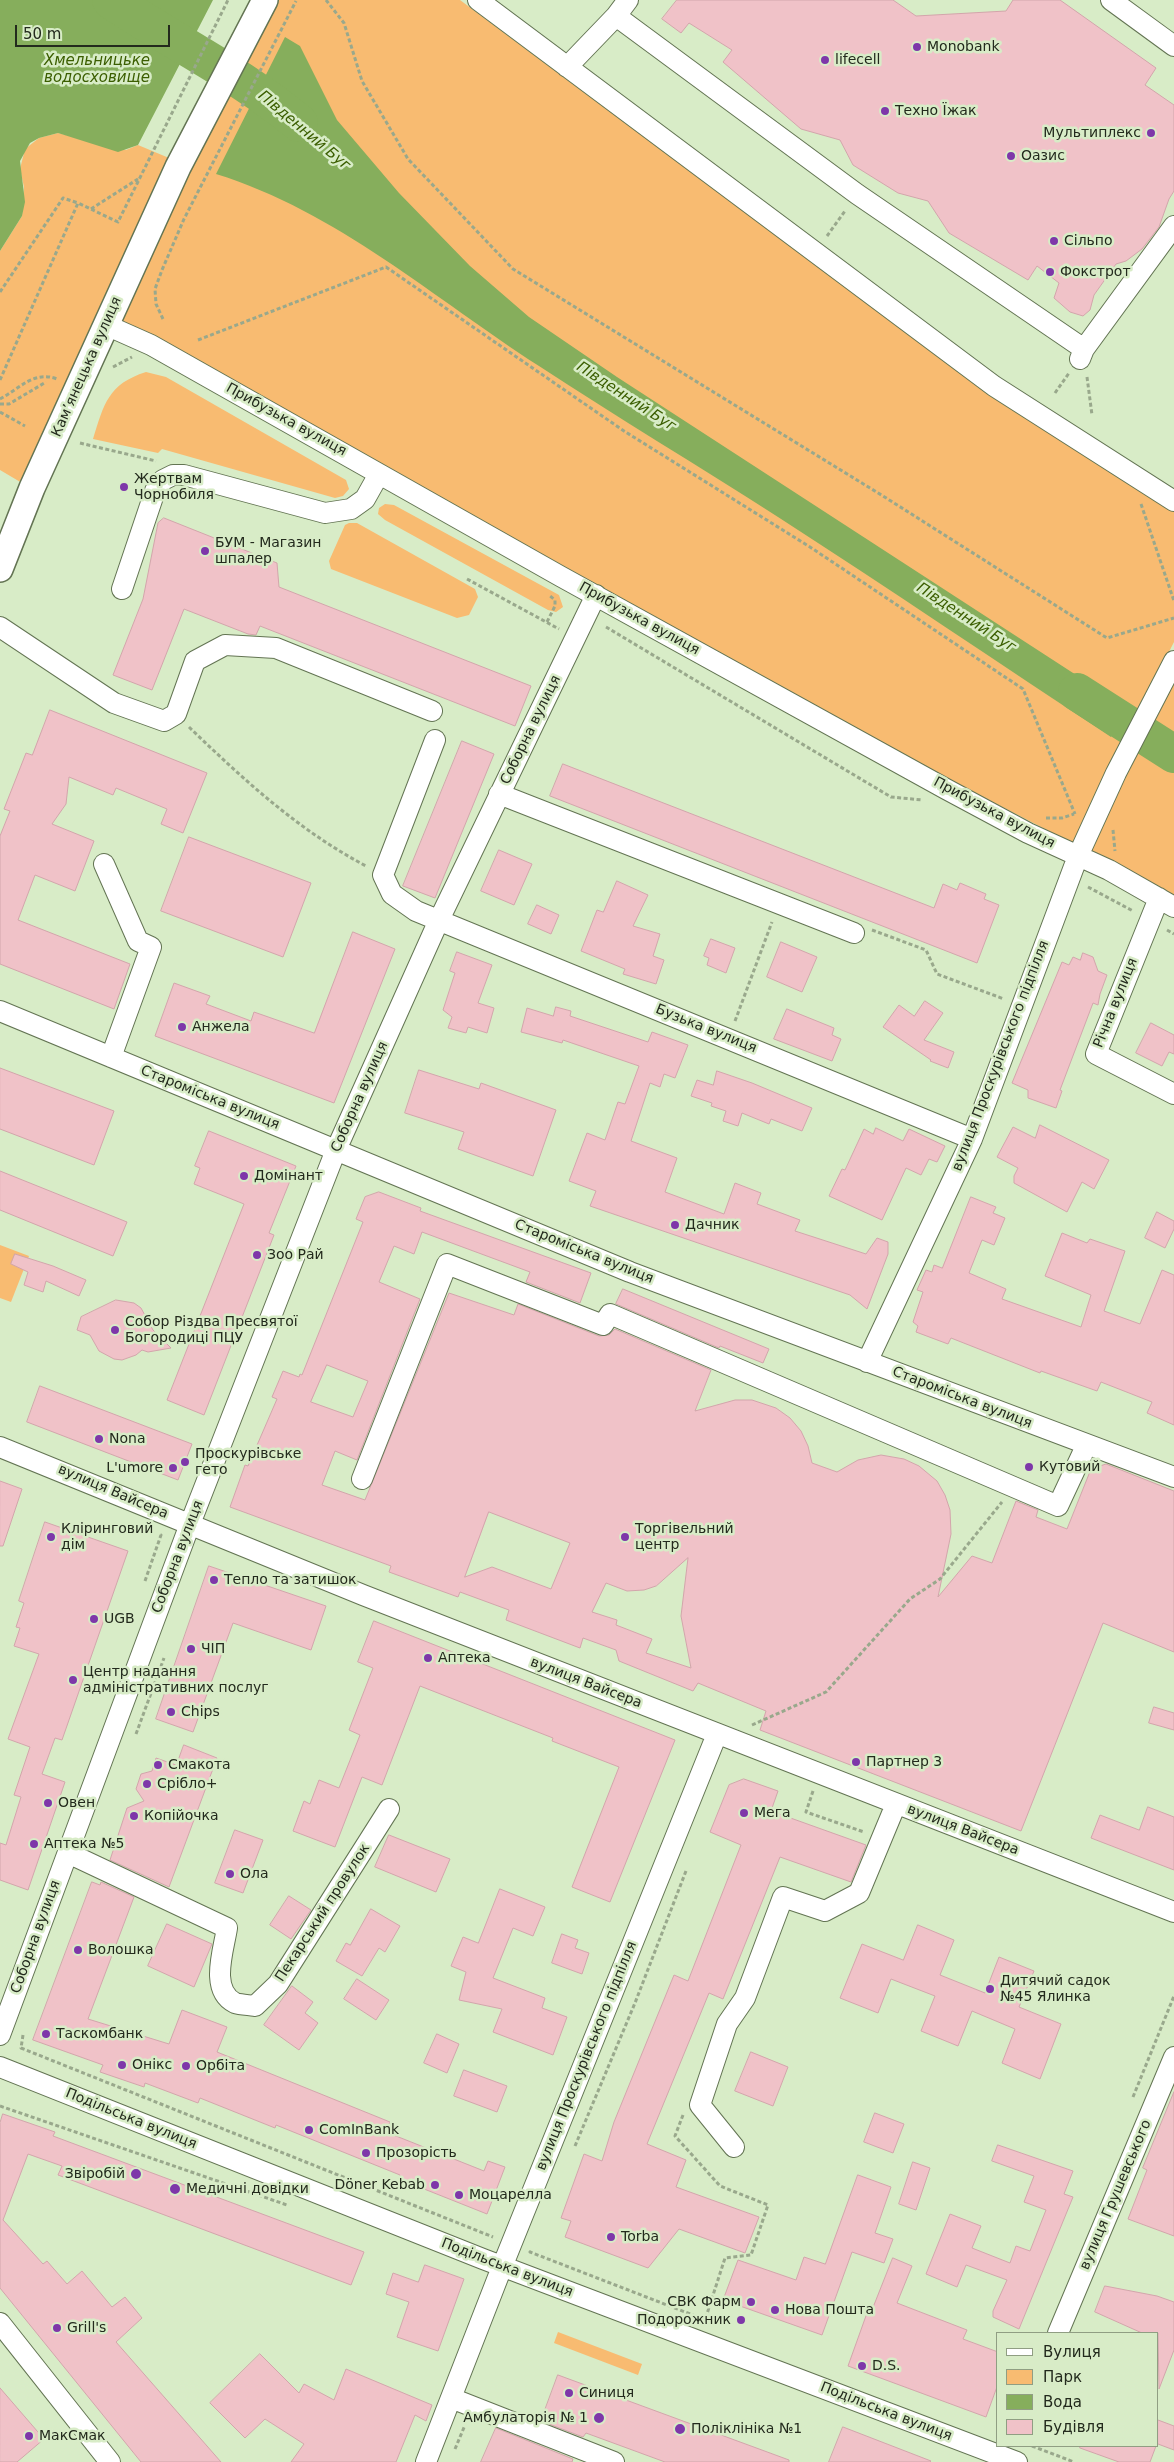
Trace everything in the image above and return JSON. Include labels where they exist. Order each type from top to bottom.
[{"type":"main road","name":"Камʼянецька вулиця","points":[[0,569],[32,488],[178,167],[264,0]]},
{"type":"street","points":[[478,0],[994,386],[1174,501]]},
{"type":"street","points":[[567,67],[616,16],[628,0]]},
{"type":"street","points":[[1111,0],[1174,46]]},
{"type":"street","points":[[616,16],[857,194],[1082,354],[1174,226]]},
{"type":"street","name":"Прибузька вулиця","points":[[106,324],[151,345],[946,789],[1028,833],[1109,870],[1167,903]]},
{"type":"street","points":[[122,589],[155,490],[162,480],[173,475],[201,478],[325,513],[351,509],[365,499],[379,474]]},
{"type":"street","name":"Соборна вулиця","points":[[0,2035],[190,1524],[336,1150],[439,920],[596,595]]},
{"type":"street","points":[[0,627],[114,703],[164,721],[176,714],[195,661],[225,645],[276,648],[432,711]]},
{"type":"street","name":"вулиця Проскурівського підпілля","points":[[867,1362],[972,1139],[1078,856],[1116,773],[1170,670]]},
{"type":"street","points":[[383,875],[434,740]]},
{"type":"street","points":[[500,794],[854,933]]},
{"type":"street","points":[[104,864],[138,941],[151,947],[111,1057]]},
{"type":"street","name":"Бузька вулиця","points":[[383,875],[392,894],[416,910],[972,1139]]},
{"type":"street","name":"Річна вулиця","points":[[1167,903],[1096,1054],[1174,1094]]},
{"type":"street","name":"Староміська вулиця","points":[[0,1011],[630,1272],[1086,1446],[1174,1477]]},
{"type":"street","points":[[362,1479],[447,1264],[603,1324],[610,1314],[1058,1506],[1086,1446]]},
{"type":"street","name":"вулиця Вайсера","points":[[0,1447],[381,1602],[1174,1912]]},
{"type":"street","name":"вулиця Проскурівського підпілля","points":[[426,2462],[502,2266],[717,1734]]},
{"type":"street","points":[[734,2147],[700,2106],[727,2024],[745,1998],[783,1897],[824,1911],[859,1893],[896,1804]]},
{"type":"street","name":"Пекарський провулок","points":[[68,1853],[227,1928],[219,1976],[225,1993],[236,2003],[256,2006],[278,1984],[389,1809]]},
{"type":"street","name":"вулиця Грушевського","points":[[1058,2332],[1174,2056]]},
{"type":"street","name":"Подільська вулиця","points":[[0,2067],[502,2266],[1009,2457]]},
{"type":"street","points":[[0,2323],[110,2462]]},
{"type":"street","points":[[451,2398],[614,2462]]},
{"type":"path","points":[[0,292],[62,198],[78,203],[118,222],[151,152],[228,0]]},
{"type":"path","points":[[326,0],[344,24],[362,82],[408,159],[513,269],[882,496],[1107,638],[1174,618]]},
{"type":"path","points":[[163,319],[156,304],[155,289],[184,219],[296,1]]},
{"type":"path","points":[[90,210],[138,179]]},
{"type":"path","points":[[815,252],[857,194]]},
{"type":"path","points":[[0,380],[78,203]]},
{"type":"path","points":[[198,340],[386,267],[624,431],[810,547],[1023,689],[1075,814]]},
{"type":"path","points":[[1082,354],[1092,415]]},
{"type":"path","points":[[0,404],[8,404],[46,382]]},
{"type":"path","points":[[0,412],[26,426]]},
{"type":"path","points":[[1139,496],[1174,601]]},
{"type":"path","points":[[467,579],[575,638]]},
{"type":"path","points":[[547,622],[555,606],[554,600],[550,596]]},
{"type":"path","points":[[176,714],[249,785],[329,846],[383,875]]},
{"type":"path","points":[[1045,818],[1062,818],[1075,814],[1081,809]]},
{"type":"path","points":[[729,1038],[779,904]]},
{"type":"path","points":[[854,933],[872,930],[926,950],[937,974],[1022,1005]]},
{"type":"path","points":[[736,1742],[740,1730],[826,1692],[910,1599],[940,1579],[1014,1487]]},
{"type":"path","points":[[814,1788],[806,1812],[866,1832]]},
{"type":"path","points":[[573,2151],[635,2003],[688,1867]]},
{"type":"path","points":[[21,2048],[330,2174],[495,2238],[499,2229]]},
{"type":"path","points":[[0,2106],[296,2208]]},
{"type":"path","points":[[685,2108],[675,2136],[720,2186],[768,2205],[751,2255],[725,2258],[705,2320]]},
{"type":"path","points":[[530,2252],[534,2243]]},
{"type":"path","points":[[1035,2447],[1074,2462]]},
{"type":"green space","points":[[275,0],[460,0],[989,394],[1174,511],[1174,642],[1074,844],[950,780],[119,320],[187,171]]},
{"type":"green space","points":[[58,133],[126,150],[138,145],[169,158],[22,483],[0,470],[0,251],[22,216],[24,187],[20,169],[25,149],[39,138]]},
{"type":"green space","points":[[146,372],[166,377],[346,480],[349,489],[343,496],[335,498],[162,449],[158,453],[93,439],[101,415],[115,389],[133,377]]},
{"type":"green space","points":[[385,504],[394,505],[559,595],[563,607],[556,612],[548,610],[385,520],[378,514],[379,508]]},
{"type":"green space","points":[[357,523],[475,589],[478,597],[469,615],[457,618],[331,569],[329,561],[345,525]]},
{"type":"green space","points":[[1174,679],[1174,896],[1089,852]]},
{"type":"green space","points":[[0,1245],[29,1256],[11,1302],[0,1298]]},
{"type":"green space","points":[[558,2332],[642,2364],[638,2375],[554,2343]]},
{"type":"water","name":"Хмельницьке водосховище","points":[[0,0],[213,0],[138,145],[118,152],[58,133],[39,138],[30,143],[20,161],[25,202],[22,216],[0,251]]},
{"type":"water","points":[[285,37],[300,46],[337,120],[399,193],[470,266],[529,317],[617,377],[1127,708],[1111,737],[820,544],[539,366],[344,233],[260,190],[216,174]]},
{"type":"building","name":"Оазис","points":[[677,0],[893,0],[916,16],[1006,11],[1013,0],[1060,0],[1156,68],[1145,85],[1174,105],[1174,191],[1169,199],[1159,227],[1142,249],[1126,261],[1116,264],[1094,295],[1090,310],[1083,316],[1070,312],[1054,298],[1059,283],[1037,266],[1028,280],[949,233],[928,201],[898,193],[853,165],[840,140],[801,129],[723,62],[732,50],[689,23],[681,33],[662,19]]},
{"type":"building","points":[[164,518],[277,563],[279,587],[531,686],[515,726],[260,626],[256,635],[248,634],[184,609],[152,690],[113,675],[143,599],[158,523]]},
{"type":"building","points":[[50,710],[207,773],[183,833],[161,824],[167,809],[116,788],[113,795],[69,777],[66,804],[52,824],[94,841],[75,891],[35,875],[18,920],[130,964],[114,1009],[0,964],[0,836],[10,811],[4,809],[26,753],[32,755]]},
{"type":"building","points":[[462,741],[494,754],[435,898],[403,886]]},
{"type":"building","points":[[563,764],[934,908],[943,884],[957,890],[960,883],[986,894],[984,899],[999,905],[977,963],[550,796]]},
{"type":"building","points":[[189,837],[311,883],[283,957],[161,911]]},
{"type":"building","points":[[499,850],[532,864],[514,905],[481,891]]},
{"type":"building","points":[[617,881],[648,895],[633,926],[660,934],[653,956],[664,960],[656,984],[623,974],[625,969],[581,951],[597,910],[603,912]]},
{"type":"building","points":[[537,905],[559,915],[551,934],[528,924]]},
{"type":"building","points":[[353,932],[395,949],[334,1103],[155,1036],[174,983],[210,996],[206,1004],[251,1021],[254,1012],[314,1033]]},
{"type":"building","points":[[711,939],[735,948],[726,973],[707,965],[709,958],[704,956]]},
{"type":"building","points":[[781,942],[817,957],[802,992],[767,977]]},
{"type":"building","points":[[457,952],[492,965],[478,1003],[494,1008],[487,1033],[468,1027],[466,1033],[448,1028],[452,1017],[443,1010],[455,973],[450,971]]},
{"type":"building","points":[[1083,953],[1093,957],[1098,971],[1107,975],[1098,1005],[1093,1003],[1060,1090],[1062,1091],[1056,1108],[1028,1098],[1028,1090],[1012,1083],[1062,962],[1069,965],[1073,957],[1080,960]]},
{"type":"building","points":[[925,1001],[943,1013],[924,1040],[954,1052],[948,1068],[930,1061],[883,1027],[899,1005],[914,1016]]},
{"type":"building","points":[[556,1007],[571,1011],[570,1016],[648,1042],[652,1032],[688,1045],[675,1078],[664,1074],[660,1087],[650,1083],[631,1141],[677,1158],[665,1192],[724,1214],[735,1183],[761,1193],[757,1204],[800,1220],[795,1231],[866,1254],[877,1238],[888,1242],[888,1254],[867,1309],[850,1295],[590,1206],[596,1191],[569,1181],[587,1133],[605,1140],[618,1102],[625,1104],[639,1066],[563,1040],[562,1043],[521,1032],[527,1008],[553,1016]]},
{"type":"building","points":[[787,1009],[834,1028],[832,1035],[841,1039],[832,1061],[774,1039]]},
{"type":"building","points":[[1151,1023],[1174,1035],[1174,1054],[1169,1052],[1162,1066],[1136,1053]]},
{"type":"building","points":[[0,1068],[114,1111],[94,1165],[0,1129]]},
{"type":"building","points":[[419,1070],[479,1089],[481,1083],[556,1110],[533,1176],[458,1149],[464,1132],[405,1113]]},
{"type":"building","points":[[717,1071],[752,1083],[812,1108],[802,1131],[771,1119],[769,1124],[742,1113],[738,1126],[723,1121],[726,1111],[711,1106],[712,1103],[691,1096],[697,1080],[713,1085]]},
{"type":"building","points":[[1040,1125],[1109,1160],[1094,1189],[1082,1182],[1067,1212],[1014,1183],[1014,1176],[1018,1168],[997,1157],[1013,1127],[1035,1138]]},
{"type":"building","points":[[876,1128],[903,1141],[909,1129],[945,1146],[937,1162],[929,1159],[921,1175],[906,1168],[882,1220],[829,1196],[842,1169],[845,1170],[864,1129],[873,1134]]},
{"type":"building","points":[[209,1131],[296,1166],[269,1233],[274,1235],[204,1415],[167,1400],[244,1204],[194,1184],[200,1168],[195,1166]]},
{"type":"building","points":[[0,1171],[127,1222],[113,1256],[0,1210]]},
{"type":"building","points":[[379,1192],[421,1208],[420,1211],[591,1273],[580,1303],[526,1282],[530,1272],[422,1232],[414,1254],[394,1246],[379,1282],[420,1299],[357,1460],[335,1451],[322,1485],[365,1500],[449,1293],[514,1315],[518,1304],[599,1336],[609,1335],[615,1329],[711,1370],[695,1411],[735,1400],[752,1400],[776,1408],[790,1418],[801,1431],[808,1446],[812,1463],[837,1472],[858,1460],[881,1455],[904,1459],[919,1466],[937,1481],[945,1495],[950,1510],[951,1534],[938,1597],[972,1556],[992,1563],[1016,1501],[1038,1510],[1036,1517],[1067,1529],[1091,1469],[1106,1464],[1174,1491],[1174,1652],[1103,1623],[1021,1831],[760,1730],[766,1711],[698,1683],[693,1691],[619,1661],[616,1650],[583,1638],[580,1648],[506,1620],[509,1610],[460,1592],[458,1597],[389,1572],[391,1566],[230,1507],[245,1465],[248,1466],[277,1399],[272,1397],[283,1371],[299,1377],[300,1374],[302,1375],[363,1222],[356,1219],[365,1197]],"holes":[[[327,1365],[368,1381],[353,1417],[311,1402]],[[489,1512],[570,1543],[551,1589],[492,1567],[465,1577]],[[688,1558],[681,1616],[691,1668],[646,1653],[652,1639],[616,1625],[617,1620],[592,1612],[606,1583],[627,1591],[644,1590],[656,1586]]]},
{"type":"building","points":[[971,1197],[996,1207],[993,1213],[1005,1218],[994,1245],[982,1240],[969,1273],[1006,1289],[1002,1299],[1081,1327],[1091,1295],[1045,1276],[1062,1233],[1087,1243],[1090,1239],[1125,1251],[1104,1311],[1140,1324],[1162,1270],[1174,1275],[1174,1425],[1147,1413],[1152,1402],[1101,1382],[1097,1391],[1041,1371],[1040,1373],[951,1338],[948,1344],[916,1332],[918,1326],[913,1322],[923,1292],[917,1290],[926,1270],[932,1272],[934,1265],[942,1268]]},
{"type":"building","points":[[1157,1212],[1174,1221],[1174,1229],[1165,1248],[1145,1238]]},
{"type":"building","points":[[15,1254],[53,1266],[86,1280],[79,1296],[46,1281],[43,1292],[24,1285],[28,1272],[11,1264]]},
{"type":"building","points":[[623,1289],[769,1349],[763,1363],[720,1346],[719,1348],[616,1304]]},
{"type":"building","name":"Собор Різдва Пресвятої Богородиці ПЦУ","points":[[116,1300],[134,1303],[141,1308],[153,1330],[171,1348],[148,1352],[142,1350],[136,1355],[122,1360],[114,1359],[99,1351],[90,1335],[77,1330],[81,1317]]},
{"type":"building","points":[[40,1386],[192,1444],[178,1480],[27,1422]]},
{"type":"building","points":[[0,1481],[22,1489],[3,1546],[0,1546]]},
{"type":"building","points":[[45,1522],[128,1551],[62,1740],[55,1738],[42,1774],[65,1782],[28,1890],[0,1880],[0,1843],[6,1845],[21,1797],[14,1795],[30,1747],[8,1739],[39,1654],[14,1646],[20,1628],[16,1627],[24,1603],[19,1601]]},
{"type":"building","points":[[209,1566],[326,1606],[311,1650],[233,1623],[193,1732],[156,1719]]},
{"type":"building","points":[[374,1621],[675,1740],[610,1902],[572,1887],[619,1767],[552,1741],[553,1738],[420,1686],[382,1785],[362,1777],[335,1847],[293,1831],[304,1801],[310,1804],[319,1780],[339,1788],[360,1735],[349,1730],[373,1668],[358,1662]]},
{"type":"building","points":[[1154,1707],[1174,1713],[1174,1730],[1149,1723]]},
{"type":"building","points":[[184,1745],[217,1758],[169,1887],[110,1860],[127,1808],[144,1801],[136,1789],[141,1774],[152,1771],[156,1758],[176,1765]]},
{"type":"building","points":[[744,1779],[778,1791],[771,1811],[866,1845],[851,1882],[780,1857],[723,1999],[709,1993],[647,2144],[686,2160],[676,2187],[759,2217],[745,2253],[679,2229],[648,2268],[565,2237],[571,2221],[561,2218],[584,2154],[602,2161],[614,2122],[674,1975],[688,1981],[741,1845],[710,1832],[729,1785]]},
{"type":"building","points":[[1148,1807],[1174,1817],[1174,1870],[1091,1838],[1100,1815],[1139,1830]]},
{"type":"building","points":[[235,1830],[263,1840],[243,1893],[215,1883]]},
{"type":"building","points":[[389,1835],[450,1859],[436,1892],[375,1867]]},
{"type":"building","points":[[92,1882],[100,1885],[101,1882],[134,1897],[88,2019],[169,2044],[182,2010],[227,2027],[217,2052],[390,2122],[386,2132],[484,2171],[488,2161],[505,2167],[487,2214],[399,2179],[400,2175],[276,2125],[275,2128],[200,2098],[198,2103],[145,2083],[144,2087],[100,2072],[103,2065],[33,2040]]},
{"type":"building","points":[[500,1889],[545,1907],[533,1936],[513,1928],[493,1978],[545,1998],[542,2008],[567,2017],[553,2055],[493,2032],[502,2009],[459,2000],[466,1972],[451,1966],[463,1937],[478,1943]]},
{"type":"building","points":[[289,1896],[311,1910],[291,1939],[270,1925]]},
{"type":"building","points":[[371,1909],[400,1926],[385,1952],[379,1948],[362,1976],[336,1961],[346,1943],[350,1945]]},
{"type":"building","points":[[167,1924],[212,1944],[194,1987],[148,1966]]},
{"type":"building","points":[[918,1925],[954,1940],[940,1975],[985,1993],[999,1957],[1034,1971],[1019,2007],[1061,2024],[1040,2079],[1002,2063],[1015,2029],[972,2011],[958,2046],[921,2031],[935,1996],[891,1979],[878,2013],[840,1998],[862,1944],[903,1960]]},
{"type":"building","points":[[562,1934],[578,1940],[575,1948],[589,1953],[582,1974],[552,1963]]},
{"type":"building","points":[[357,1979],[389,2000],[376,2020],[344,1999]]},
{"type":"building","points":[[292,1986],[313,2002],[305,2013],[318,2023],[299,2050],[264,2025]]},
{"type":"building","points":[[437,2034],[459,2044],[447,2073],[424,2063]]},
{"type":"building","points":[[751,2052],[788,2067],[773,2106],[735,2091]]},
{"type":"building","points":[[464,2070],[507,2086],[497,2112],[454,2096]]},
{"type":"building","points":[[1174,2092],[1174,2236],[1128,2219],[1147,2170],[1143,2168]]},
{"type":"building","points":[[875,2113],[904,2124],[893,2153],[864,2142]]},
{"type":"building","points":[[3,2114],[55,2132],[53,2136],[364,2252],[351,2285],[58,2175],[62,2166],[28,2154],[3,2220],[43,2264],[47,2261],[67,2284],[82,2271],[112,2307],[125,2297],[142,2318],[116,2342],[221,2462],[141,2462],[0,2288],[0,2123]]},
{"type":"building","points":[[998,2145],[1073,2171],[1064,2194],[1073,2197],[1019,2329],[993,2317],[993,2311],[1007,2280],[966,2265],[957,2287],[926,2274],[950,2214],[981,2226],[972,2248],[1010,2263],[1016,2246],[1030,2251],[1046,2210],[1024,2202],[1034,2176],[992,2161]]},
{"type":"building","points":[[913,2162],[930,2168],[916,2210],[899,2204]]},
{"type":"building","points":[[858,2175],[891,2187],[875,2233],[893,2239],[884,2263],[852,2252],[822,2335],[723,2300],[738,2260],[796,2280],[804,2257],[825,2264]]},
{"type":"building","points":[[893,2258],[912,2266],[897,2303],[967,2330],[963,2339],[996,2351],[996,2390],[986,2417],[848,2366],[867,2313],[870,2314]]},
{"type":"building","points":[[425,2265],[464,2279],[438,2351],[397,2337],[409,2302],[386,2294],[393,2273],[418,2282]]},
{"type":"building","points":[[1105,2286],[1157,2296],[1174,2302],[1174,2350],[1159,2389],[1159,2332],[1140,2332],[1095,2312]]},
{"type":"building","points":[[260,2354],[299,2393],[304,2384],[334,2400],[346,2369],[432,2405],[426,2421],[415,2415],[396,2462],[291,2462],[304,2444],[265,2419],[245,2438],[210,2403]]},
{"type":"building","points":[[558,2375],[789,2460],[789,2462],[665,2462],[586,2433],[583,2437],[541,2421]]},
{"type":"building","points":[[0,2388],[44,2439],[17,2462],[0,2462]]},
{"type":"building","points":[[1159,2420],[1174,2426],[1174,2450],[1159,2444]]},
{"type":"building","points":[[843,2427],[931,2461],[829,2462]]},
{"type":"building","points":[[496,2428],[573,2459],[572,2462],[481,2462]]},
{"type":"building","points":[[1156,2447],[1150,2462],[1119,2462],[1080,2448]]},
{"type":"waterway","name":"Південний Буг","points":[[111,0],[254,89],[299,123]]},
{"type":"waterway","name":"Південний Буг","points":[[1077,692],[1174,754]]},
{"type":"place","name":"Monobank","points":[[917,47]]},
{"type":"place","name":"lifecell","points":[[825,60]]},
{"type":"place","name":"Техно Їжак","points":[[885,111]]},
{"type":"place","name":"Мультиплекс","points":[[1151,133]]},
{"type":"place","name":"Оазис","points":[[1011,156]]},
{"type":"place","name":"Сільпо","points":[[1054,241]]},
{"type":"place","name":"Фокстрот","points":[[1050,272]]},
{"type":"place","name":"Жертвам Чорнобиля","points":[[124,487]]},
{"type":"place","name":"БУМ - Магазин шпалер","points":[[205,551]]},
{"type":"place","name":"Анжела","points":[[182,1027]]},
{"type":"place","name":"Домінант","points":[[244,1176]]},
{"type":"place","name":"Дачник","points":[[675,1225]]},
{"type":"place","name":"Зоо Рай","points":[[257,1255]]},
{"type":"place","name":"Собор Різдва Пресвятої Богородиці ПЦУ","points":[[115,1330]]},
{"type":"place","name":"Nona","points":[[99,1439]]},
{"type":"place","name":"Проскурівське гето","points":[[185,1462]]},
{"type":"place","name":"Кутовий","points":[[1029,1467]]},
{"type":"place","name":"L'umore","points":[[173,1468]]},
{"type":"place","name":"Кліринговий дім","points":[[51,1537]]},
{"type":"place","name":"Торгівельний центр","points":[[625,1537]]},
{"type":"place","name":"Тепло та затишок","points":[[214,1580]]},
{"type":"place","name":"UGB","points":[[94,1619]]},
{"type":"place","name":"ЧІП","points":[[191,1649]]},
{"type":"place","name":"Аптека","points":[[428,1658]]},
{"type":"place","name":"Центр надання адміністративних послуг","points":[[73,1680]]},
{"type":"place","name":"Chips","points":[[171,1712]]},
{"type":"place","name":"Партнер 3","points":[[856,1762]]},
{"type":"place","name":"Смакота","points":[[158,1765]]},
{"type":"place","name":"Срібло+","points":[[147,1784]]},
{"type":"place","name":"Овен","points":[[48,1803]]},
{"type":"place","name":"Мега","points":[[744,1813]]},
{"type":"place","name":"Копійочка","points":[[134,1816]]},
{"type":"place","name":"Аптека №5","points":[[34,1844]]},
{"type":"place","name":"Ола","points":[[230,1874]]},
{"type":"place","name":"Волошка","points":[[78,1950]]},
{"type":"place","name":"Дитячий садок №45 Ялинка","points":[[990,1989]]},
{"type":"place","name":"Таскомбанк","points":[[46,2034]]},
{"type":"place","name":"Онікс","points":[[122,2065]]},
{"type":"place","name":"Орбіта","points":[[186,2066]]},
{"type":"place","name":"ComInBank","points":[[309,2130]]},
{"type":"place","name":"Прозорість","points":[[366,2153]]},
{"type":"place","name":"Звіробій","points":[[136,2174]]},
{"type":"place","name":"Döner Kebab","points":[[435,2185]]},
{"type":"place","name":"Медичні довідки","points":[[175,2189]]},
{"type":"place","name":"Моцарелла","points":[[459,2195]]},
{"type":"place","name":"Torba","points":[[611,2237]]},
{"type":"place","name":"СВК Фарм","points":[[751,2302]]},
{"type":"place","name":"Нова Пошта","points":[[775,2310]]},
{"type":"place","name":"Подорожник","points":[[741,2320]]},
{"type":"place","name":"Grill's","points":[[57,2328]]},
{"type":"place","name":"D.S.","points":[[862,2366]]},
{"type":"place","name":"Синиця","points":[[569,2393]]},
{"type":"place","name":"Амбулаторія № 1","points":[[599,2418]]},
{"type":"place","name":"Поліклініка №1","points":[[680,2429]]},
{"type":"place","name":"МакСмак","points":[[29,2436]]}]
